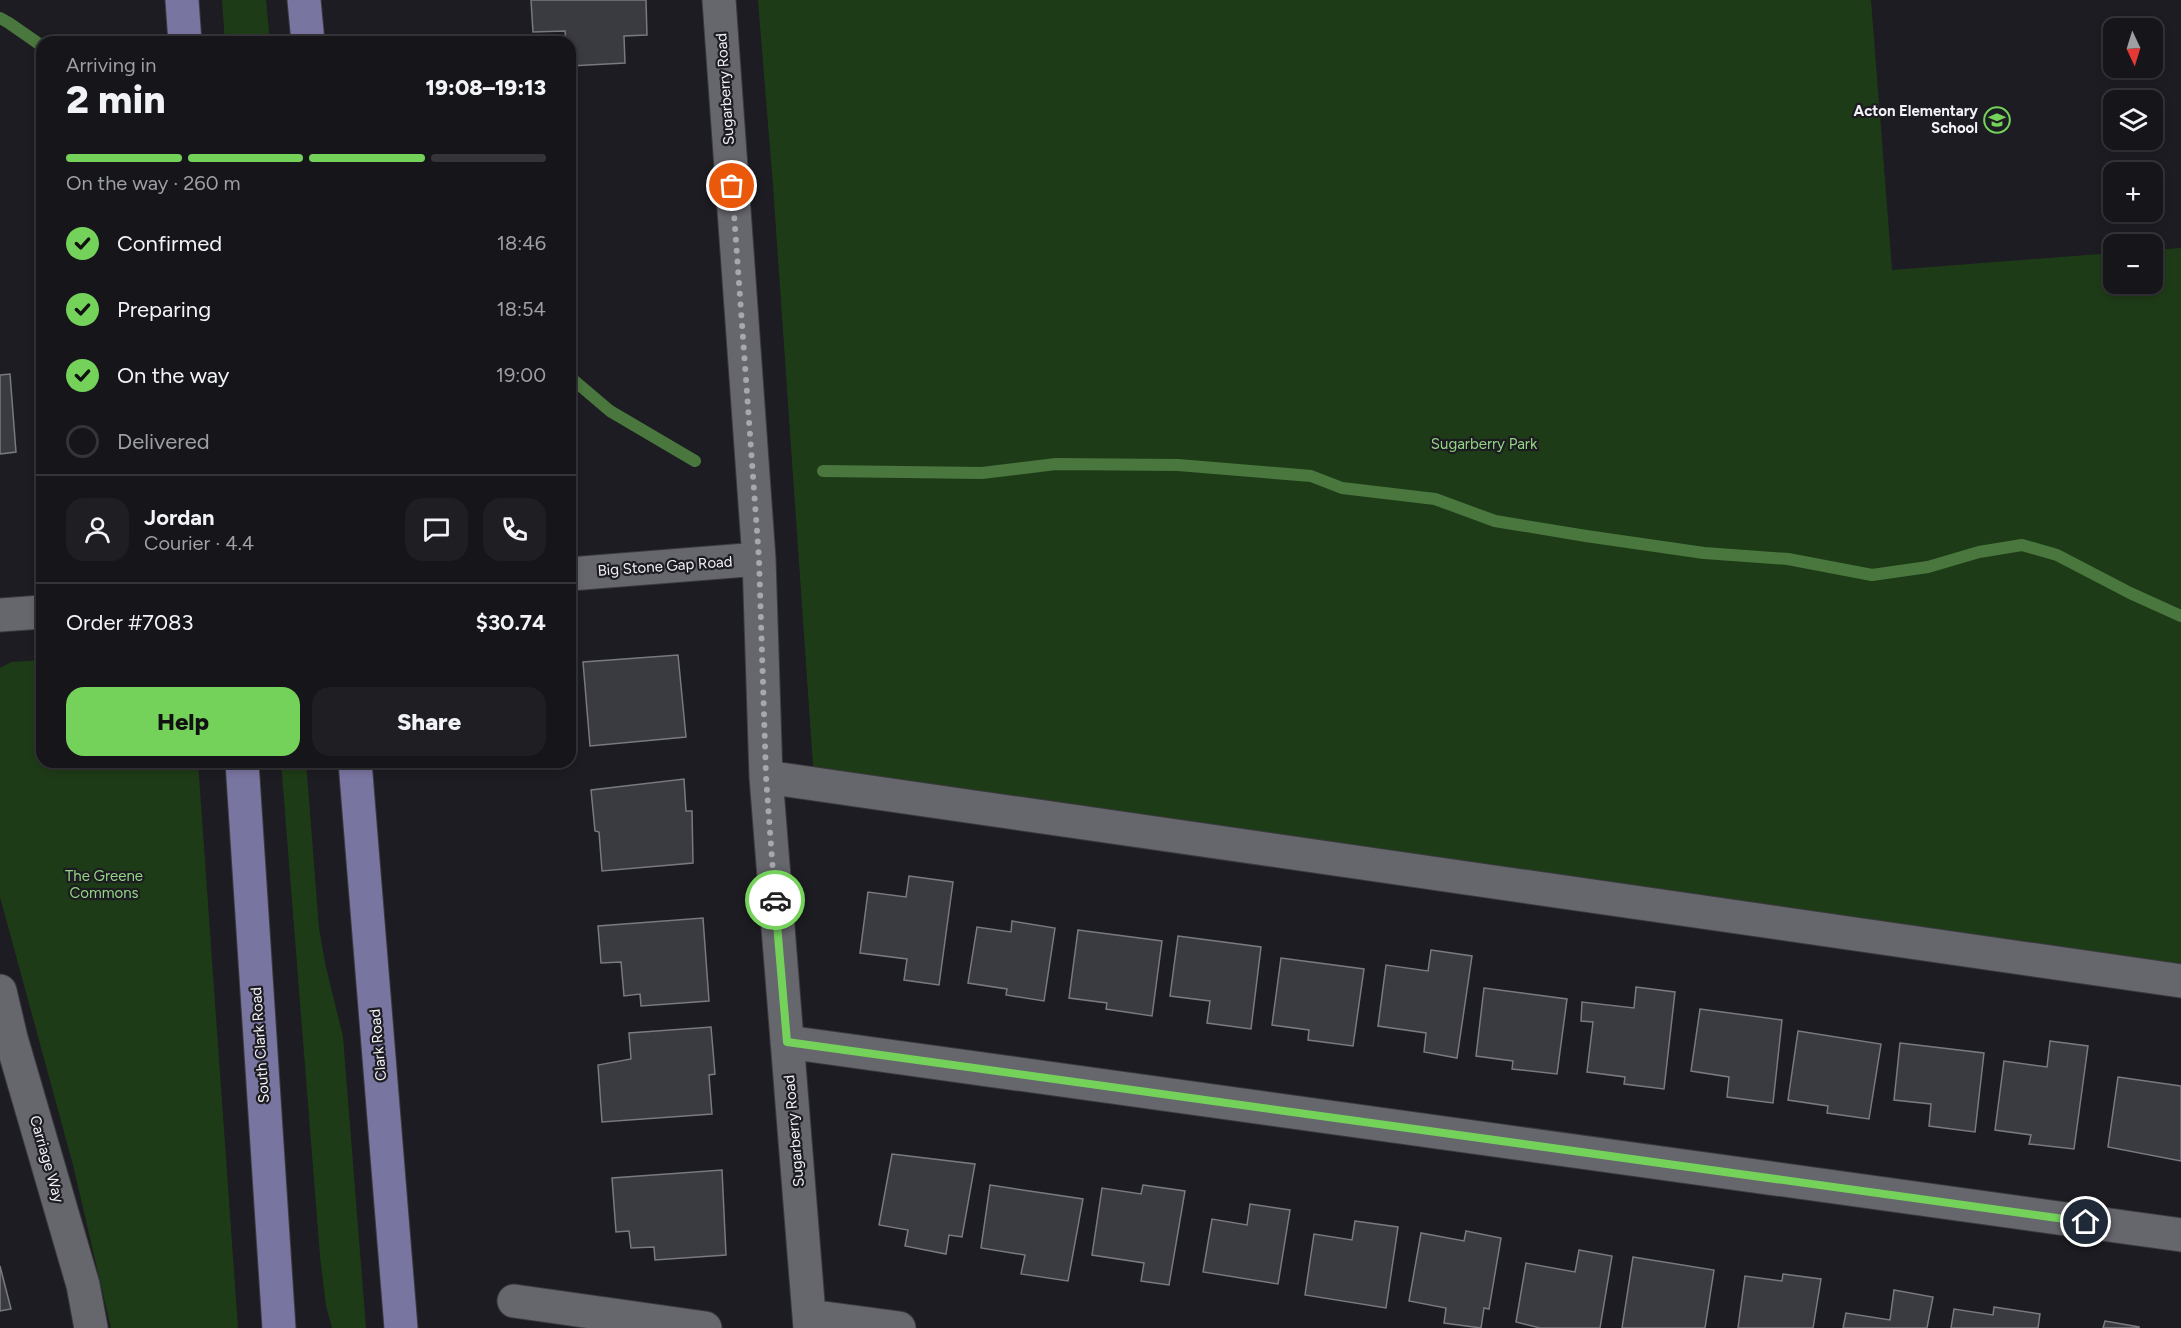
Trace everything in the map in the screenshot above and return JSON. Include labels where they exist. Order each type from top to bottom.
[{"type":"main road","points":[[182,0],[185,36]]},
{"type":"main road","points":[[304,0],[307,36]]},
{"type":"main road","name":"South Clark Road","points":[[242,768],[279,1328]]},
{"type":"main road","name":"Clark Road","points":[[355,768],[401,1328]]},
{"type":"street","name":"Sugarberry Road","points":[[719,0],[759,559],[766,777],[810,1322]]},
{"type":"street","name":"Big Stone Gap Road","points":[[576,574],[759,559]]},
{"type":"street","points":[[0,615],[36,612]]},
{"type":"street","points":[[766,777],[2181,981]]},
{"type":"street","name":"Carriage Way","points":[[0,991],[11,1038],[83,1285],[91,1328]]},
{"type":"street","points":[[787,1042],[2181,1235]]},
{"type":"street","points":[[514,1301],[705,1328]]},
{"type":"street","points":[[810,1322],[899,1328]]},
{"type":"green space","points":[[222,0],[266,0],[269,36],[225,36]]},
{"type":"green space","name":"Sugarberry Park","points":[[758,0],[1871,0],[1892,270],[2103,254],[2103,294],[2163,294],[2163,249],[2181,248],[2181,992],[815,794]]},
{"type":"green space","name":"The Greene Commons","points":[[36,660],[36,768],[198,768],[238,1328],[111,1328],[73,1165],[0,897],[0,668],[11,662]]},
{"type":"green space","points":[[281,768],[306,768],[319,928],[343,1037],[366,1328],[332,1328],[326,1306],[320,1256]]},
{"type":"building","points":[[531,0],[646,0],[647,35],[624,36],[625,63],[576,66],[576,36],[565,36],[565,31],[533,32]]},
{"type":"building","points":[[10,374],[16,452],[0,454],[0,375]]},
{"type":"building","points":[[678,655],[686,737],[590,746],[583,662]]},
{"type":"building","points":[[684,779],[686,811],[692,811],[693,863],[602,871],[599,832],[595,831],[591,790]]},
{"type":"building","points":[[909,876],[953,882],[939,985],[904,980],[907,959],[860,953],[868,892],[906,897]]},
{"type":"building","points":[[703,918],[709,1001],[641,1006],[640,994],[624,996],[621,962],[601,963],[598,926]]},
{"type":"building","points":[[1012,921],[1055,928],[1044,1001],[1006,995],[1007,989],[968,983],[977,927],[1011,932]]},
{"type":"building","points":[[1078,930],[1162,941],[1152,1016],[1106,1009],[1107,1003],[1069,998]]},
{"type":"building","points":[[1178,936],[1261,947],[1251,1029],[1207,1023],[1210,1001],[1170,996]]},
{"type":"building","points":[[1431,950],[1472,956],[1457,1058],[1424,1052],[1426,1033],[1378,1026],[1386,965],[1428,971]]},
{"type":"building","points":[[1281,958],[1364,969],[1353,1046],[1308,1040],[1309,1030],[1272,1025]]},
{"type":"building","points":[[1636,987],[1675,992],[1664,1089],[1624,1084],[1625,1077],[1587,1072],[1593,1022],[1581,1021],[1582,1002],[1634,1008]]},
{"type":"building","points":[[1484,988],[1567,999],[1557,1074],[1512,1069],[1513,1061],[1476,1056]]},
{"type":"building","points":[[1700,1009],[1782,1020],[1773,1103],[1727,1097],[1729,1077],[1691,1071]]},
{"type":"building","points":[[711,1027],[715,1074],[709,1075],[712,1114],[602,1122],[598,1065],[631,1059],[629,1033]]},
{"type":"building","points":[[1798,1031],[1881,1044],[1869,1119],[1827,1113],[1828,1106],[1788,1100]]},
{"type":"building","points":[[2050,1041],[2088,1046],[2074,1149],[2029,1144],[2031,1135],[1995,1130],[2004,1061],[2047,1067]]},
{"type":"building","points":[[1900,1043],[1984,1053],[1975,1132],[1929,1126],[1931,1104],[1894,1100]]},
{"type":"building","points":[[2118,1077],[2181,1086],[2181,1161],[2108,1147]]},
{"type":"building","points":[[892,1154],[975,1164],[962,1237],[949,1235],[946,1254],[905,1246],[908,1230],[879,1225]]},
{"type":"building","points":[[722,1170],[726,1255],[655,1260],[654,1247],[631,1248],[629,1231],[616,1232],[612,1178]]},
{"type":"building","points":[[990,1185],[1083,1199],[1068,1281],[1021,1274],[1025,1255],[981,1248]]},
{"type":"building","points":[[1143,1185],[1185,1191],[1169,1285],[1141,1281],[1144,1263],[1092,1255],[1102,1188],[1141,1194]]},
{"type":"building","points":[[1250,1204],[1290,1210],[1278,1284],[1203,1272],[1212,1219],[1247,1225]]},
{"type":"building","points":[[1355,1221],[1398,1227],[1386,1308],[1305,1295],[1314,1234],[1352,1240]]},
{"type":"building","points":[[1466,1231],[1501,1238],[1489,1309],[1484,1308],[1481,1328],[1444,1323],[1446,1308],[1409,1301],[1421,1233],[1464,1241]]},
{"type":"building","points":[[1579,1250],[1612,1256],[1600,1328],[1540,1328],[1516,1322],[1526,1263],[1575,1272]]},
{"type":"building","points":[[1633,1257],[1714,1270],[1705,1328],[1622,1328]]},
{"type":"building","points":[[0,1266],[11,1309],[0,1311]]},
{"type":"building","points":[[1783,1274],[1821,1279],[1813,1328],[1738,1328],[1745,1276],[1782,1281]]},
{"type":"building","points":[[1894,1290],[1933,1297],[1927,1328],[1843,1328],[1846,1313],[1890,1320]]},
{"type":"building","points":[[1994,1307],[2040,1314],[2038,1328],[1951,1328],[1954,1309],[1993,1315]]},
{"type":"building","points":[[2105,1321],[2139,1327],[2139,1328],[2103,1328]]},
{"type":"waterway","points":[[0,18],[36,42]]},
{"type":"waterway","points":[[576,382],[610,411],[695,461]]},
{"type":"waterway","points":[[823,471],[982,473],[1056,464],[1178,465],[1311,476],[1342,488],[1435,499],[1495,521],[1704,553],[1788,559],[1872,575],[1928,567],[1979,552],[2022,545],[2057,555],[2130,593],[2181,616]]},
{"type":"way so far","points":[[732,186],[759,559],[766,777],[775,900]]},
{"type":"place","name":"Acton Elementary School","points":[[1997,120]]},
{"type":"route","points":[[775,900],[787,1042],[2086,1222]]}]
